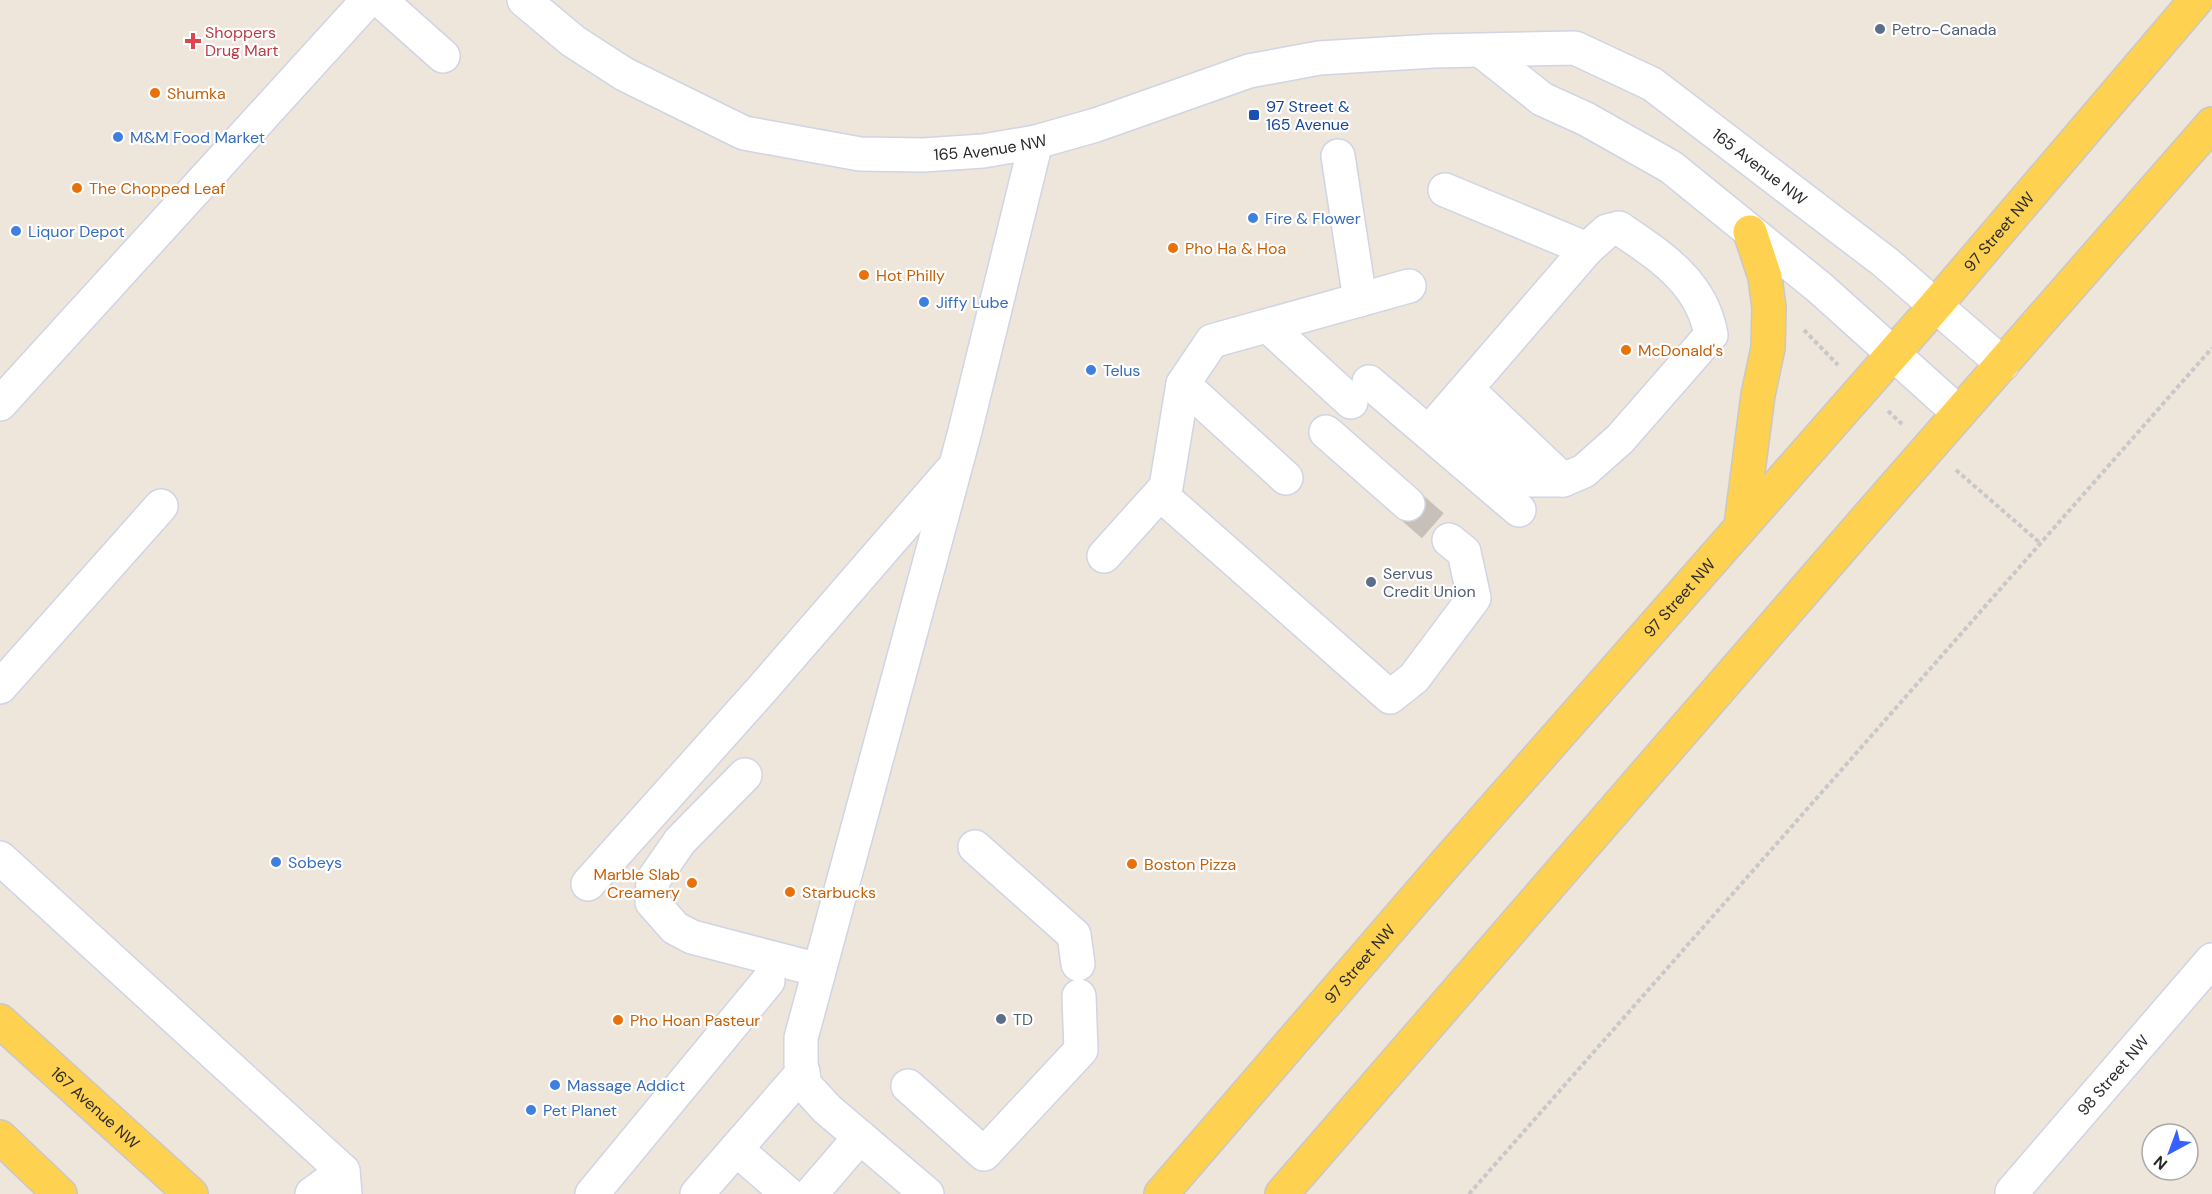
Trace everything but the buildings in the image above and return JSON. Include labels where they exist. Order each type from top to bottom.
[{"type":"main road","name":"97 Street NW","points":[[1161,1194],[1936,305],[2196,0]]},
{"type":"main road","points":[[1282,1194],[1959,412],[2212,124]]},
{"type":"main road","points":[[1742,525],[1758,395],[1768,348],[1769,308],[1765,277],[1750,232]]},
{"type":"main road","name":"167 Avenue NW","points":[[0,1021],[191,1194]]},
{"type":"main road","points":[[0,1137],[60,1194]]},
{"type":"street","points":[[0,404],[368,0]]},
{"type":"street","points":[[380,0],[444,56]]},
{"type":"street","name":"165 Avenue NW","points":[[524,0],[573,41],[624,74],[744,134],[860,154],[959,153],[1036,142],[1096,125],[1249,71],[1319,58],[1434,51],[1483,52],[1575,48],[1652,84],[1885,262],[2003,364]]},
{"type":"street","points":[[1483,52],[1542,99],[1586,119],[1671,167],[1820,288],[1959,412]]},
{"type":"street","points":[[927,1194],[827,1109],[805,1085],[801,1038],[956,465],[1036,142]]},
{"type":"street","points":[[1338,156],[1360,300]]},
{"type":"street","points":[[1446,190],[1587,249]]},
{"type":"street","points":[[1268,326],[1360,392],[1448,411],[1507,466],[1529,480],[1563,480],[1584,471],[1620,439],[1711,335],[1708,318],[1696,291],[1658,255],[1619,228],[1607,231],[1587,249],[1448,411]]},
{"type":"street","points":[[1104,556],[1166,488],[1183,384],[1212,341],[1409,286]]},
{"type":"street","points":[[1183,384],[1286,478]]},
{"type":"street","points":[[1448,411],[1519,510]]},
{"type":"street","points":[[1326,432],[1408,504]]},
{"type":"street","points":[[588,884],[763,688],[956,465]]},
{"type":"street","points":[[1160,494],[1390,697],[1414,678],[1474,598],[1464,552],[1449,540]]},
{"type":"street","points":[[0,687],[161,506]]},
{"type":"street","points":[[745,775],[680,841],[653,880],[652,902],[675,928],[692,937],[819,970]]},
{"type":"street","points":[[975,847],[1074,935],[1078,964]]},
{"type":"street","points":[[0,858],[344,1183],[312,1194]]},
{"type":"street","name":"98 Street NW","points":[[2013,1193],[2212,960]]},
{"type":"street","points":[[592,1194],[768,981]]},
{"type":"street","points":[[908,1086],[984,1154],[1081,1050],[1079,996]]},
{"type":"street","points":[[696,1194],[803,1072]]},
{"type":"street","points":[[811,1194],[860,1137]]},
{"type":"street","points":[[736,1149],[788,1194]]},
{"type":"path","points":[[1469,1194],[2212,348]]},
{"type":"tunnel","points":[[1408,504],[1449,540]]},
{"type":"place","name":"Petro-Canada","points":[[1880,29]]},
{"type":"place","name":"Shoppers Drug Mart","points":[[193,41]]},
{"type":"place","name":"Shumka","points":[[155,93]]},
{"type":"place","name":"97 Street & 165 Avenue","points":[[1254,115]]},
{"type":"place","name":"M&M Food Market","points":[[118,137]]},
{"type":"place","name":"The Chopped Leaf","points":[[77,188]]},
{"type":"place","name":"Fire & Flower","points":[[1253,218]]},
{"type":"place","name":"Liquor Depot","points":[[16,231]]},
{"type":"place","name":"Pho Ha & Hoa","points":[[1173,248]]},
{"type":"place","name":"Hot Philly","points":[[864,275]]},
{"type":"place","name":"Jiffy Lube","points":[[924,302]]},
{"type":"place","name":"McDonald's","points":[[1626,350]]},
{"type":"place","name":"Telus","points":[[1091,370]]},
{"type":"place","name":"Servus Credit Union","points":[[1371,582]]},
{"type":"place","name":"Sobeys","points":[[276,862]]},
{"type":"place","name":"Boston Pizza","points":[[1132,864]]},
{"type":"place","name":"Marble Slab Creamery","points":[[692,883]]},
{"type":"place","name":"Starbucks","points":[[790,892]]},
{"type":"place","name":"TD","points":[[1001,1019]]},
{"type":"place","name":"Pho Hoan Pasteur","points":[[618,1020]]},
{"type":"place","name":"Massage Addict","points":[[555,1085]]},
{"type":"place","name":"Pet Planet","points":[[531,1110]]}]
